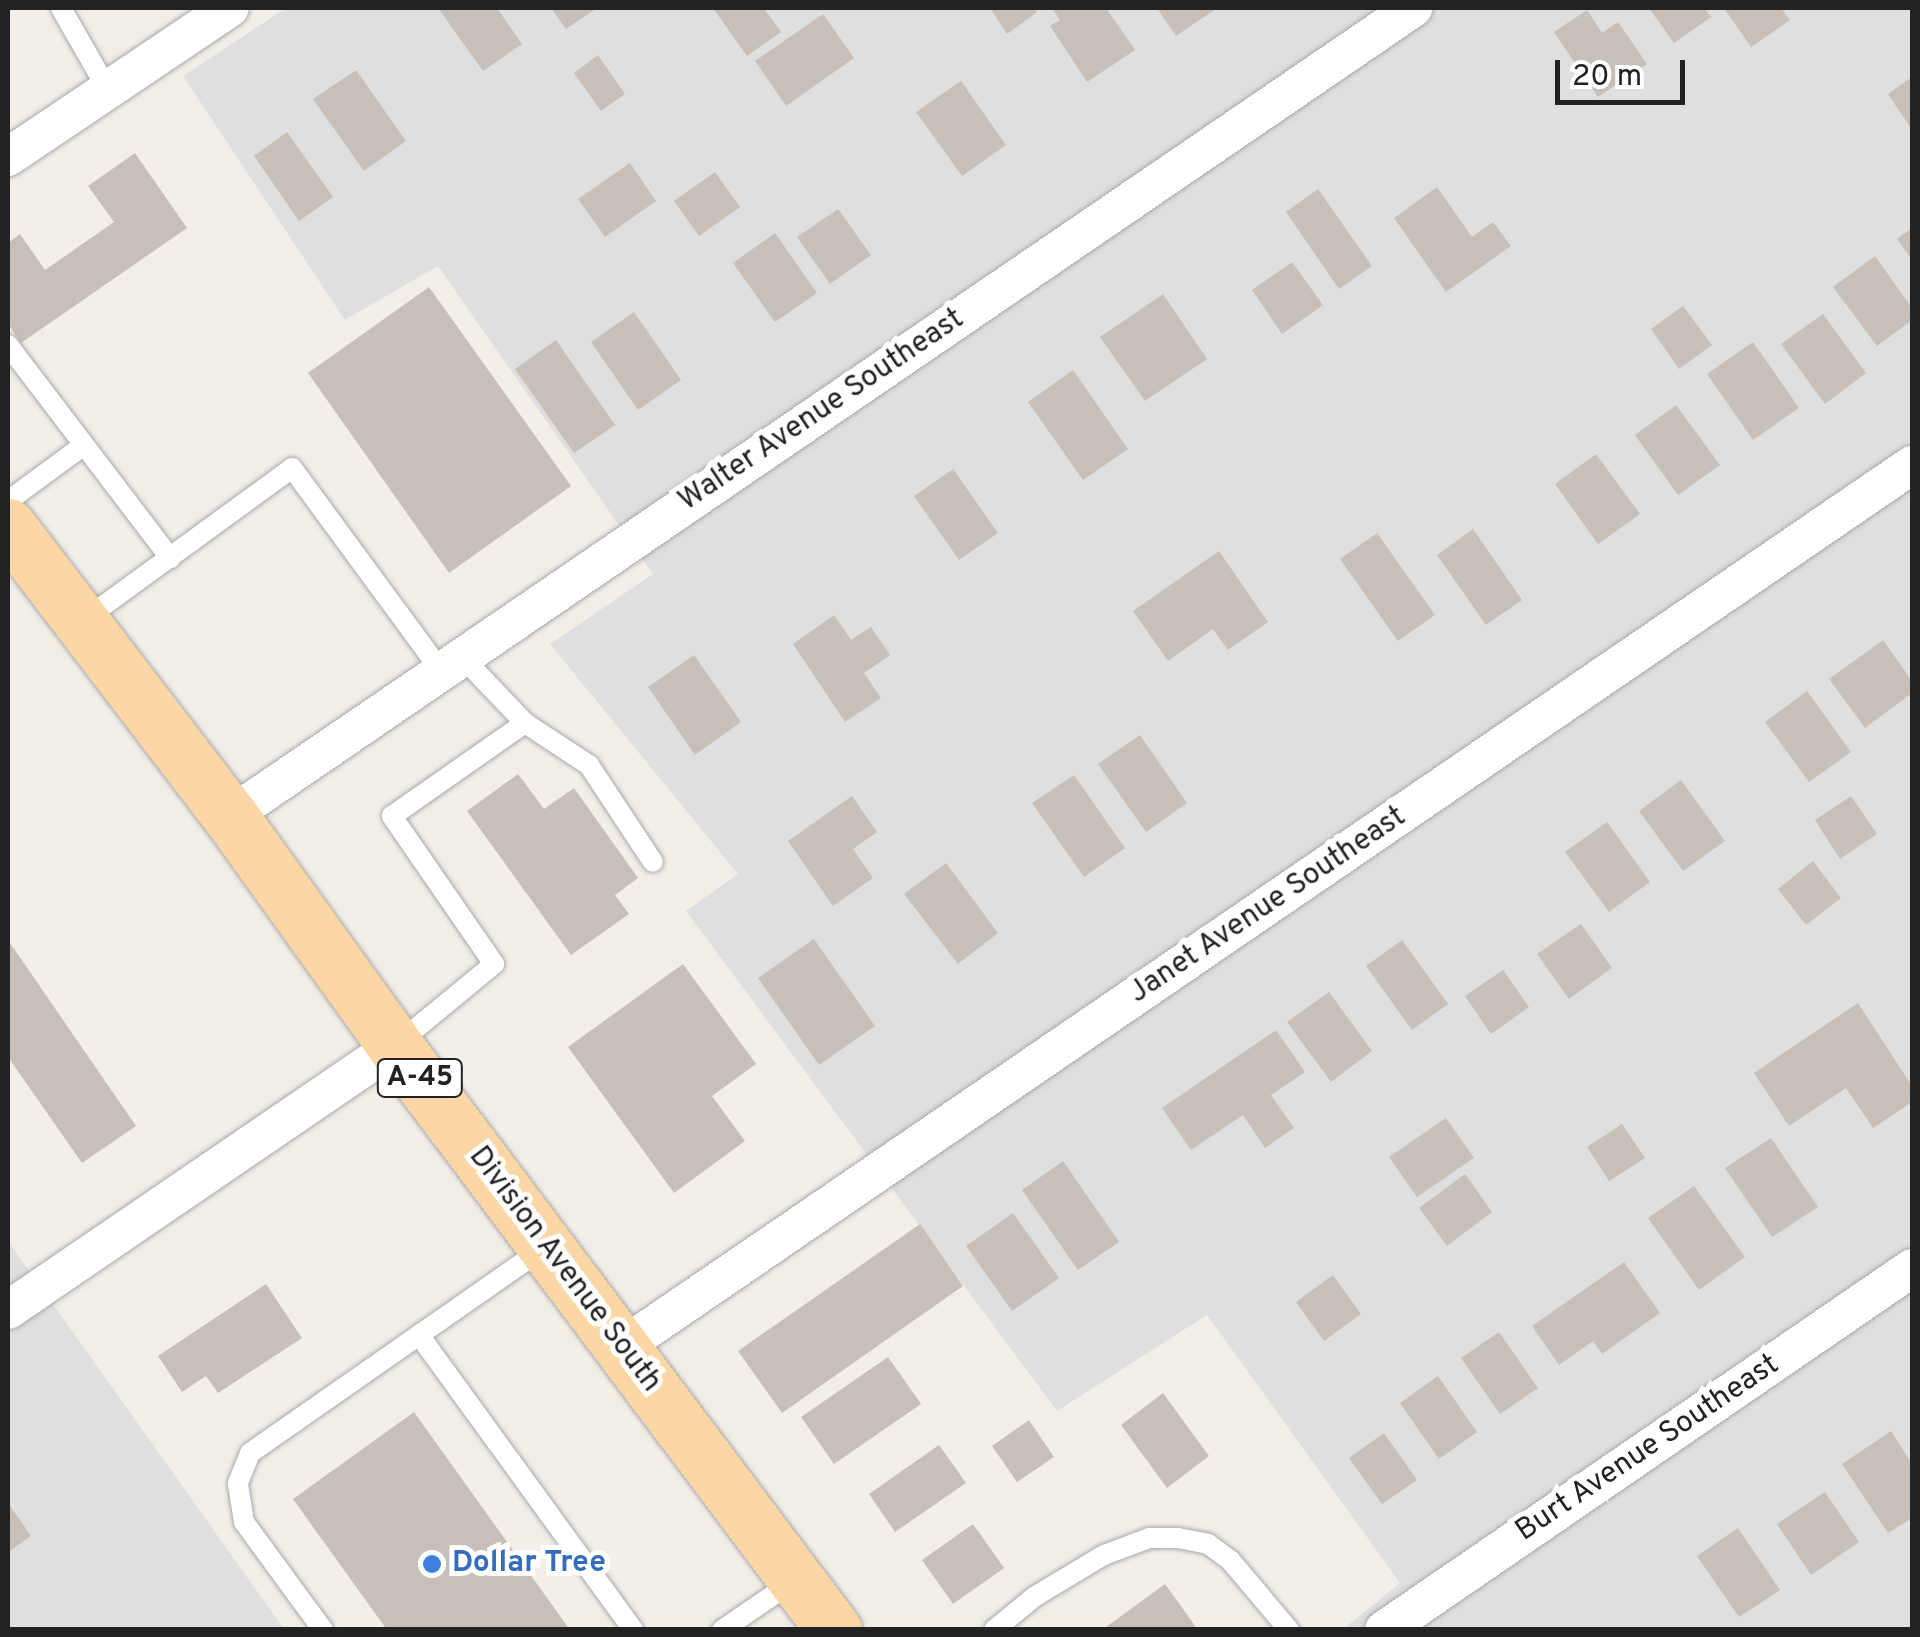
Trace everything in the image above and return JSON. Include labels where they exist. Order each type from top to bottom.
[{"type":"main road","name":"Division Avenue South","points":[[8,521],[230,816],[395,1046],[834,1630]]},
{"type":"street","points":[[8,157],[230,8]]},
{"type":"street","name":"Walter Avenue Southeast","points":[[230,816],[1413,8]]},
{"type":"street","name":"Janet Avenue Southeast","points":[[622,1347],[1912,465]]},
{"type":"street","points":[[8,1310],[395,1046]]},
{"type":"street","name":"Burt Avenue Southeast","points":[[1384,1630],[1912,1268]]},
{"type":"lane","points":[[61,8],[108,90]]},
{"type":"lane","points":[[8,345],[170,558]]},
{"type":"lane","points":[[8,521],[84,445]]},
{"type":"lane","points":[[81,622],[292,468],[452,664],[525,723],[589,765],[653,862]]},
{"type":"lane","points":[[395,1046],[494,964],[392,816],[525,723]]},
{"type":"lane","points":[[323,1630],[244,1522],[238,1483],[250,1454],[546,1246]]},
{"type":"lane","points":[[419,1335],[633,1630]]},
{"type":"lane","points":[[994,1630],[1034,1597],[1104,1555],[1148,1538],[1208,1544],[1230,1560],[1289,1630]]},
{"type":"lane","points":[[722,1630],[796,1579]]},
{"type":"shaded area","points":[[286,8],[1912,8],[1912,1629],[1343,1629],[1400,1583],[1207,1315],[1057,1411],[686,911],[738,874],[550,644],[653,574],[438,266],[345,320],[183,76]]},
{"type":"shaded area","points":[[8,1241],[284,1629],[8,1629]]},
{"type":"building","points":[[438,8],[497,8],[522,44],[483,71]]},
{"type":"building","points":[[551,8],[597,8],[566,29]]},
{"type":"building","points":[[713,8],[764,8],[781,32],[747,56]]},
{"type":"building","points":[[990,8],[1034,8],[1037,12],[1007,34]]},
{"type":"building","points":[[1052,8],[1106,8],[1135,50],[1087,82],[1050,26],[1060,20]]},
{"type":"building","points":[[1157,8],[1217,8],[1176,36]]},
{"type":"building","points":[[1649,8],[1704,8],[1711,17],[1674,43]]},
{"type":"building","points":[[1724,8],[1781,8],[1790,20],[1751,47]]},
{"type":"building","points":[[1587,10],[1602,33],[1618,22],[1647,64],[1598,97],[1554,32]]},
{"type":"building","points":[[823,14],[854,58],[786,106],[755,61]]},
{"type":"building","points":[[598,55],[625,94],[601,111],[574,73]]},
{"type":"building","points":[[356,70],[406,141],[364,171],[313,99]]},
{"type":"building","points":[[1912,77],[1912,130],[1888,94]]},
{"type":"building","points":[[961,81],[1006,145],[962,176],[916,112]]},
{"type":"building","points":[[287,132],[333,197],[299,221],[254,156]]},
{"type":"building","points":[[135,153],[187,228],[21,343],[8,324],[8,243],[20,234],[45,270],[114,222],[88,186]]},
{"type":"building","points":[[630,163],[656,201],[605,237],[578,199]]},
{"type":"building","points":[[715,172],[740,207],[699,236],[674,201]]},
{"type":"building","points":[[1437,187],[1472,237],[1493,222],[1511,246],[1446,292],[1394,218]]},
{"type":"building","points":[[1318,189],[1372,266],[1339,289],[1286,212]]},
{"type":"building","points":[[838,209],[871,255],[830,284],[797,237]]},
{"type":"building","points":[[1912,228],[1912,260],[1897,239]]},
{"type":"building","points":[[775,233],[817,293],[775,322],[733,263]]},
{"type":"building","points":[[1875,256],[1912,308],[1912,320],[1877,346],[1833,287]]},
{"type":"building","points":[[1292,262],[1323,305],[1282,334],[1252,290]]},
{"type":"building","points":[[429,287],[571,486],[449,573],[308,373]]},
{"type":"building","points":[[1163,294],[1207,359],[1145,401],[1100,337]]},
{"type":"building","points":[[1683,306],[1712,345],[1679,369],[1651,329]]},
{"type":"building","points":[[634,312],[681,380],[638,410],[591,342]]},
{"type":"building","points":[[1823,314],[1866,373],[1825,404],[1781,344]]},
{"type":"building","points":[[556,340],[615,425],[574,453],[515,369]]},
{"type":"building","points":[[1753,342],[1799,408],[1753,440],[1707,374]]},
{"type":"building","points":[[1073,370],[1128,449],[1083,480],[1028,402]]},
{"type":"building","points":[[1676,405],[1720,465],[1678,495],[1635,435]]},
{"type":"building","points":[[1596,454],[1640,514],[1598,544],[1555,484]]},
{"type":"building","points":[[953,469],[998,533],[959,560],[914,496]]},
{"type":"building","points":[[1473,529],[1522,600],[1486,625],[1437,555]]},
{"type":"building","points":[[1377,533],[1435,615],[1398,641],[1340,559]]},
{"type":"building","points":[[1219,551],[1268,622],[1228,650],[1213,629],[1168,661],[1133,611]]},
{"type":"building","points":[[834,615],[851,640],[871,627],[890,655],[864,673],[881,698],[845,722],[793,644]]},
{"type":"building","points":[[1883,640],[1912,681],[1912,693],[1865,728],[1829,679]]},
{"type":"building","points":[[694,655],[741,722],[695,755],[648,687]]},
{"type":"building","points":[[1807,691],[1851,752],[1809,782],[1765,722]]},
{"type":"building","points":[[1140,735],[1187,803],[1146,832],[1098,764]]},
{"type":"building","points":[[518,774],[544,809],[574,788],[638,878],[615,895],[629,914],[571,955],[467,811]]},
{"type":"building","points":[[1074,775],[1125,848],[1084,877],[1032,803]]},
{"type":"building","points":[[1681,780],[1725,841],[1683,871],[1639,811]]},
{"type":"building","points":[[852,796],[877,832],[853,849],[873,878],[833,906],[788,841]]},
{"type":"building","points":[[1851,796],[1877,834],[1840,859],[1815,820]]},
{"type":"building","points":[[1607,822],[1650,882],[1609,912],[1565,852]]},
{"type":"building","points":[[1813,861],[1841,898],[1806,925],[1778,889]]},
{"type":"building","points":[[946,863],[998,933],[958,964],[904,894]]},
{"type":"building","points":[[1581,924],[1612,968],[1569,999],[1537,954]]},
{"type":"building","points":[[814,939],[875,1026],[819,1065],[758,978]]},
{"type":"building","points":[[8,940],[136,1126],[82,1163],[8,1057]]},
{"type":"building","points":[[1402,940],[1448,1004],[1412,1030],[1366,966]]},
{"type":"building","points":[[683,964],[756,1064],[712,1096],[745,1141],[674,1193],[568,1047]]},
{"type":"building","points":[[1503,970],[1529,1007],[1491,1034],[1465,996]]},
{"type":"building","points":[[1329,992],[1372,1051],[1331,1082],[1287,1022]]},
{"type":"building","points":[[1858,1003],[1912,1086],[1912,1102],[1873,1128],[1846,1088],[1789,1126],[1754,1073]]},
{"type":"building","points":[[1276,1030],[1305,1072],[1271,1095],[1294,1128],[1265,1148],[1243,1115],[1191,1150],[1162,1108]]},
{"type":"building","points":[[1446,1118],[1474,1158],[1417,1197],[1389,1157]]},
{"type":"building","points":[[1622,1124],[1645,1158],[1609,1181],[1587,1147]]},
{"type":"building","points":[[1771,1138],[1818,1207],[1772,1237],[1725,1168]]},
{"type":"building","points":[[1063,1161],[1119,1242],[1078,1270],[1022,1190]]},
{"type":"building","points":[[1465,1174],[1492,1212],[1447,1246],[1419,1208]]},
{"type":"building","points":[[1694,1186],[1745,1257],[1699,1290],[1648,1218]]},
{"type":"building","points":[[1013,1213],[1059,1278],[1012,1311],[966,1246]]},
{"type":"building","points":[[920,1224],[963,1286],[782,1413],[738,1351]]},
{"type":"building","points":[[1624,1262],[1660,1313],[1602,1354],[1593,1341],[1559,1365],[1532,1326]]},
{"type":"building","points":[[1333,1275],[1361,1314],[1324,1341],[1296,1302]]},
{"type":"building","points":[[266,1284],[302,1338],[218,1393],[206,1376],[182,1392],[158,1356]]},
{"type":"building","points":[[1499,1332],[1538,1388],[1500,1414],[1461,1358]]},
{"type":"building","points":[[888,1357],[921,1404],[834,1464],[801,1417]]},
{"type":"building","points":[[1438,1376],[1477,1432],[1439,1459],[1400,1403]]},
{"type":"building","points":[[1163,1393],[1209,1456],[1167,1488],[1121,1425]]},
{"type":"building","name":"Dollar Tree","points":[[414,1412],[570,1630],[387,1630],[293,1499]]},
{"type":"building","points":[[1029,1420],[1054,1457],[1017,1482],[992,1446]]},
{"type":"building","points":[[1891,1431],[1912,1464],[1912,1518],[1888,1533],[1842,1464]]},
{"type":"building","points":[[1384,1433],[1417,1480],[1382,1504],[1349,1458]]},
{"type":"building","points":[[939,1445],[966,1483],[895,1532],[869,1494]]},
{"type":"building","points":[[1825,1492],[1859,1542],[1811,1575],[1777,1524]]},
{"type":"building","points":[[8,1503],[31,1536],[8,1552]]},
{"type":"building","points":[[973,1524],[1004,1568],[953,1604],[922,1560]]},
{"type":"building","points":[[1738,1528],[1780,1590],[1739,1617],[1697,1556]]},
{"type":"building","points":[[1165,1584],[1198,1630],[1102,1630]]},
{"type":"place","name":"Dollar Tree","points":[[432,1564]]}]
